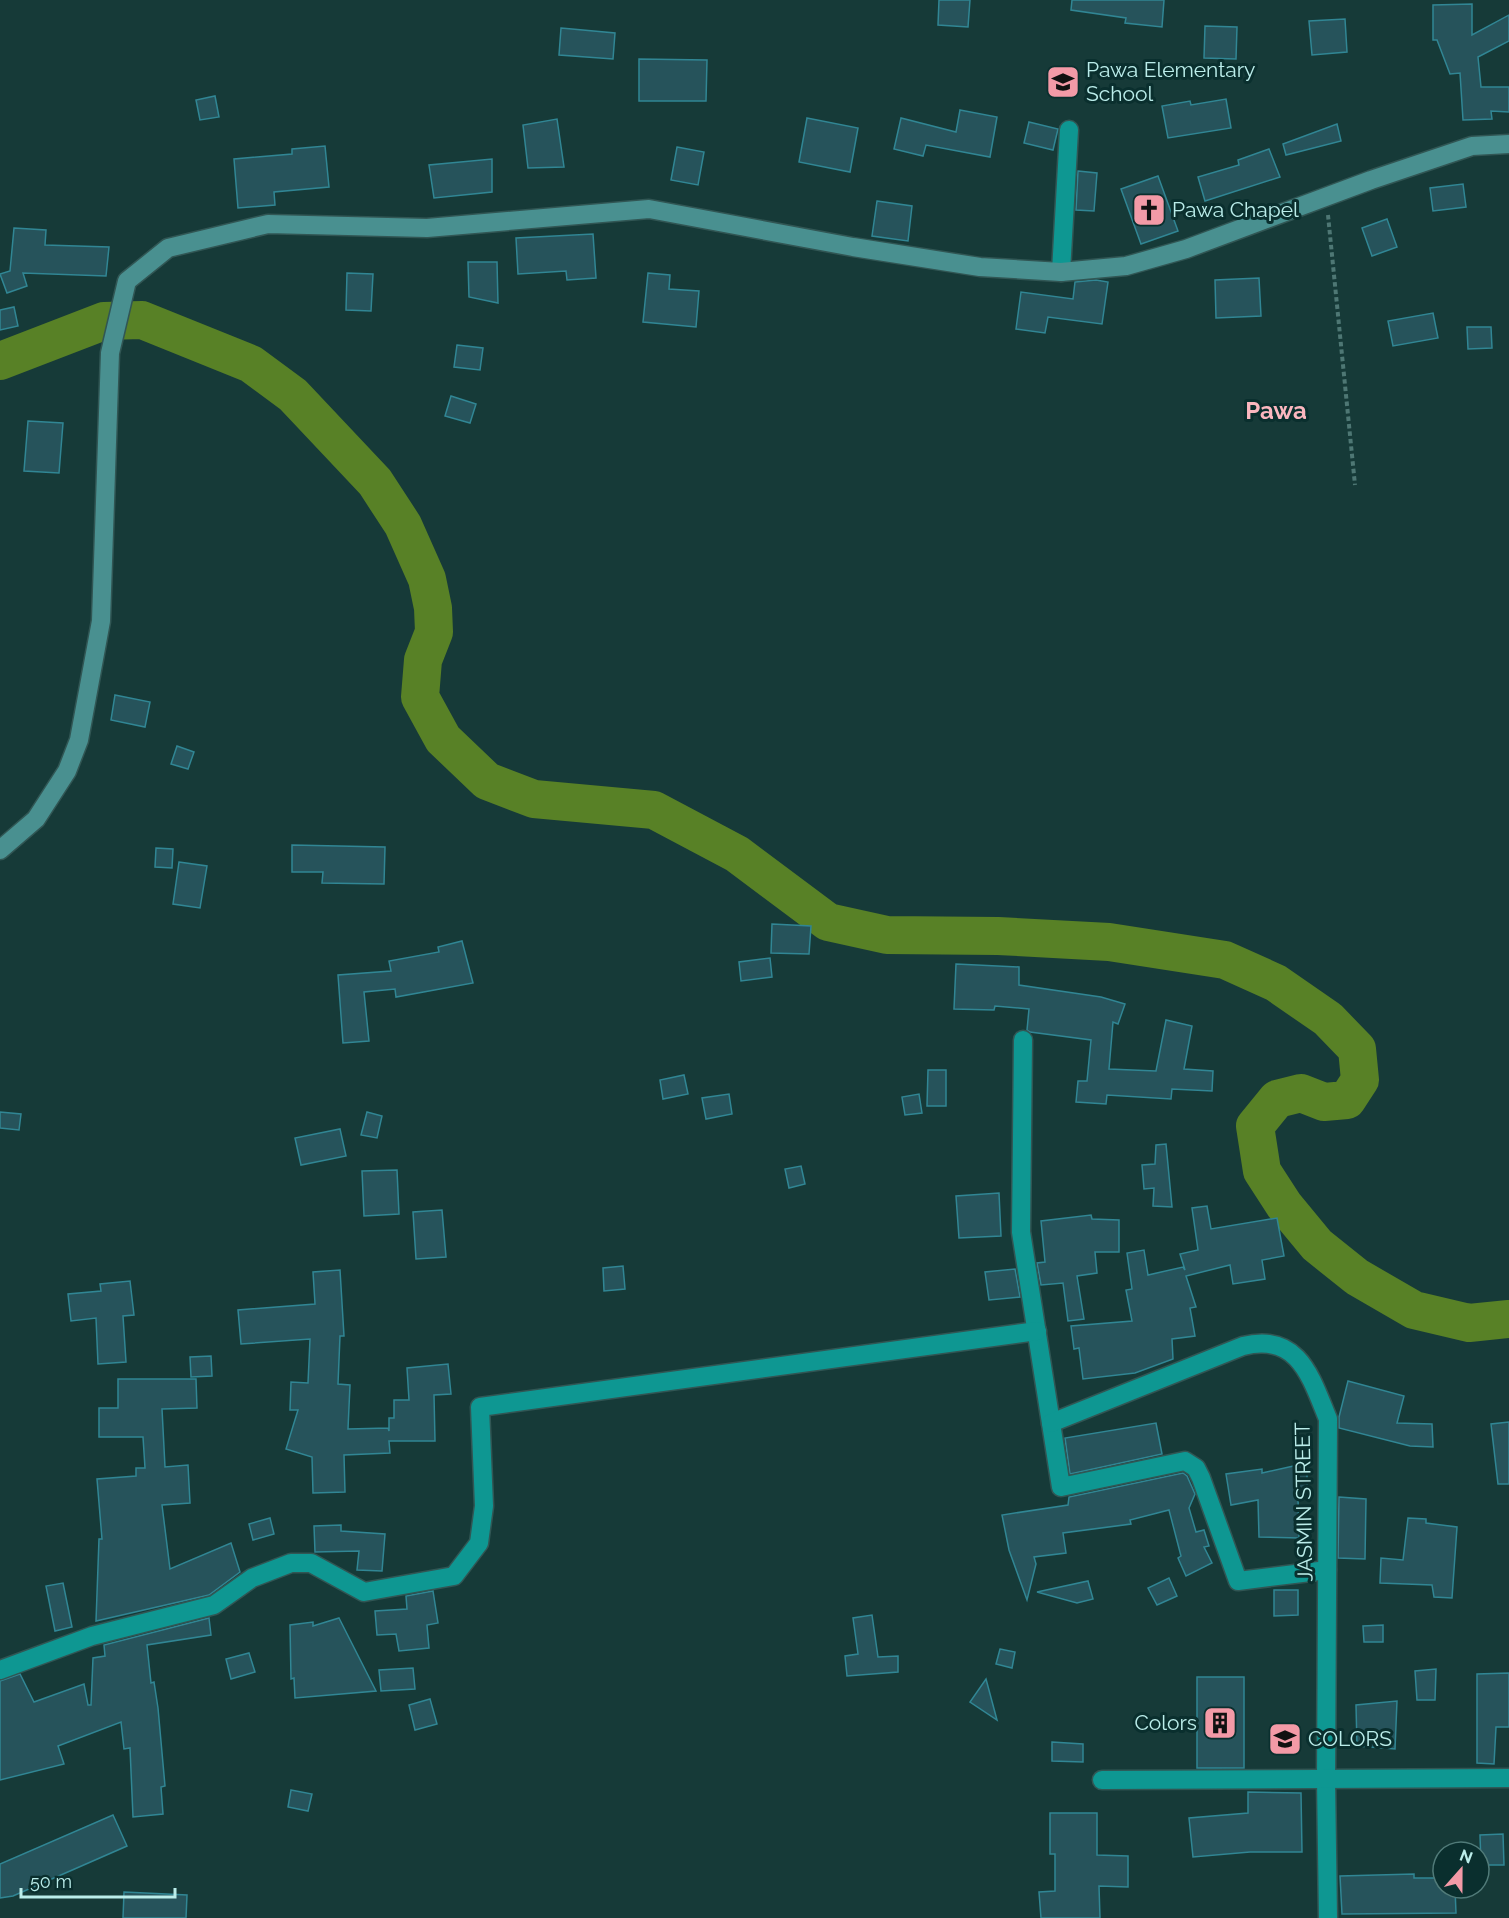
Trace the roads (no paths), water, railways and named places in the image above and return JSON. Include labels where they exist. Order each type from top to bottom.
[{"type":"street","points":[[1061,272],[1069,130]]},
{"type":"street","points":[[0,850],[36,819],[67,771],[80,740],[101,621],[110,353],[127,281],[168,248],[268,224],[427,228],[648,209],[853,247],[980,267],[1061,272],[1126,266],[1186,249],[1472,146],[1509,144]]},
{"type":"street","points":[[1023,1040],[1021,1232],[1061,1487],[1175,1462],[1191,1464],[1201,1478],[1238,1581],[1327,1570]]},
{"type":"street","points":[[0,1670],[92,1636],[214,1605],[252,1578],[291,1563],[310,1563],[364,1592],[454,1576],[479,1543],[483,1506],[480,1407],[1037,1330]]},
{"type":"street","name":"JASMIN STREET","points":[[1051,1423],[1243,1346],[1260,1342],[1275,1344],[1291,1352],[1302,1363],[1329,1419],[1326,1780],[1328,1918]]},
{"type":"street","points":[[1102,1780],[1509,1778]]},
{"type":"waterway","points":[[0,361],[104,321],[142,320],[251,364],[293,395],[375,482],[403,525],[427,579],[433,608],[434,632],[423,660],[420,697],[443,739],[487,781],[534,799],[654,810],[737,854],[828,922],[887,935],[998,936],[1109,942],[1225,960],[1276,983],[1328,1019],[1357,1049],[1360,1080],[1347,1100],[1324,1102],[1301,1093],[1277,1099],[1255,1126],[1262,1171],[1284,1205],[1317,1245],[1357,1277],[1414,1310],[1469,1323],[1509,1319]]},
{"type":"place","name":"Pawa Elementary School","points":[[1063,82]]},
{"type":"place","name":"Pawa Chapel","points":[[1149,210]]},
{"type":"place","name":"Colors","points":[[1220,1723]]},
{"type":"place","name":"COLORS","points":[[1285,1739]]},
{"type":"district","name":"Pawa","points":[[1276,411]]}]
